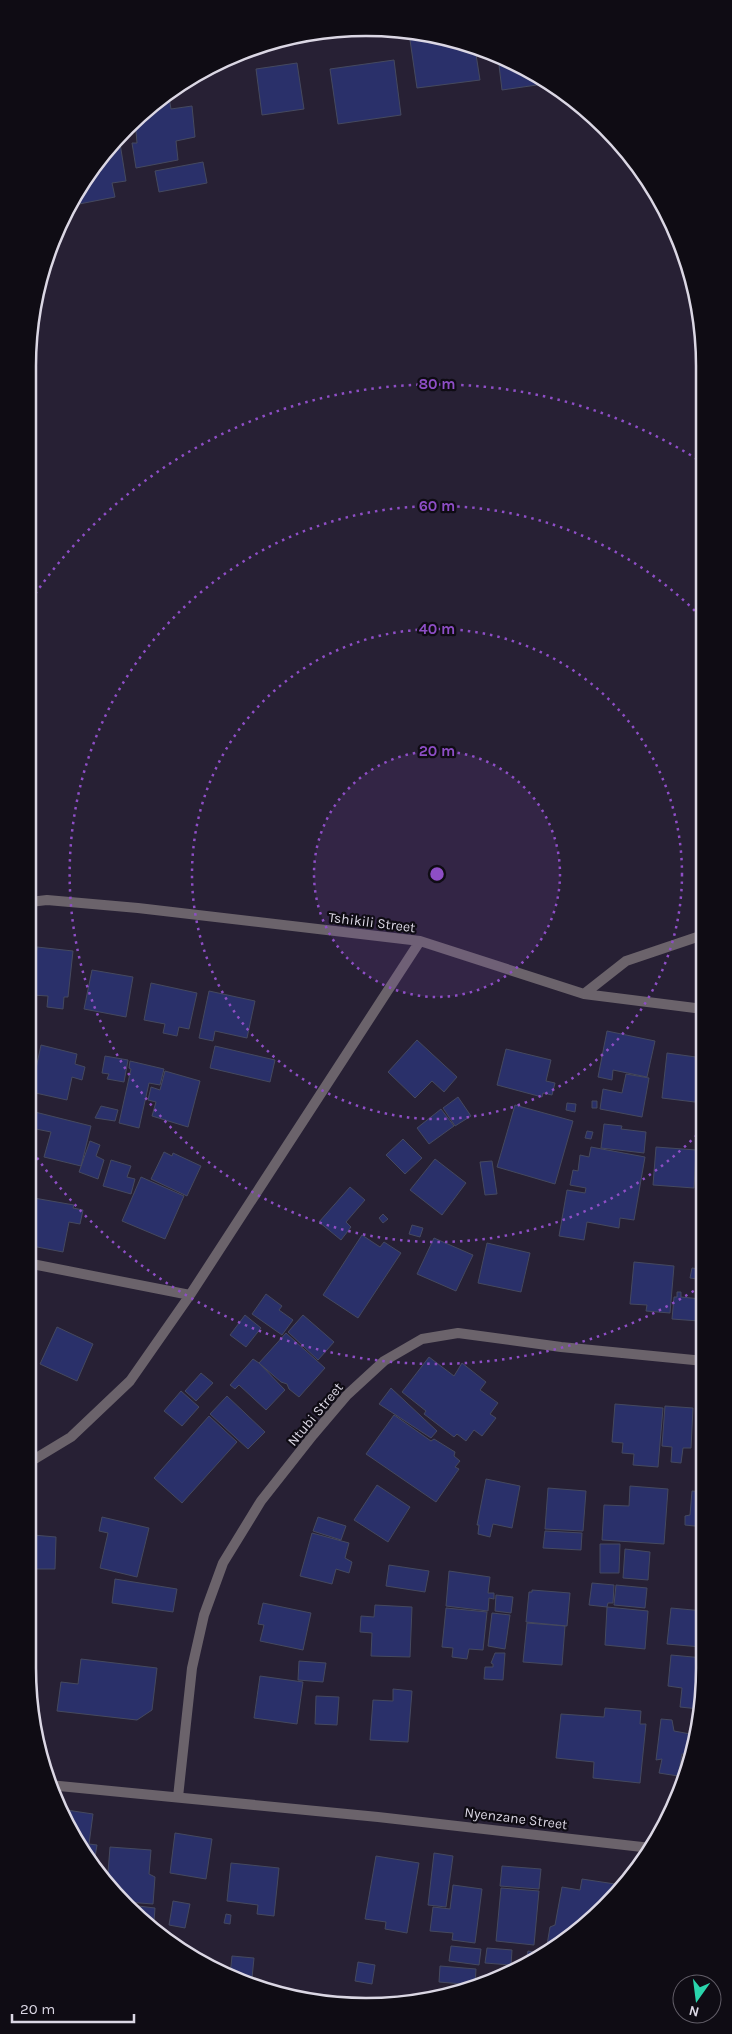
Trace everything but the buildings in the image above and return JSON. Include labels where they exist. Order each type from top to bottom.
[{"type":"street","name":"Tshikili Street","points":[[36,901],[47,900],[138,908],[420,941],[584,994],[696,1009]]},
{"type":"street","points":[[584,994],[626,961],[696,937]]},
{"type":"street","points":[[36,1458],[71,1437],[130,1381],[190,1295],[420,941]]},
{"type":"street","points":[[36,1265],[190,1295]]},
{"type":"street","name":"Ntubi Street","points":[[178,1797],[192,1668],[204,1615],[223,1563],[261,1501],[313,1435],[347,1395],[384,1361],[422,1339],[458,1333],[561,1347],[696,1360]]},
{"type":"street","name":"Nyenzane Street","points":[[58,1786],[378,1816],[643,1847]]}]
